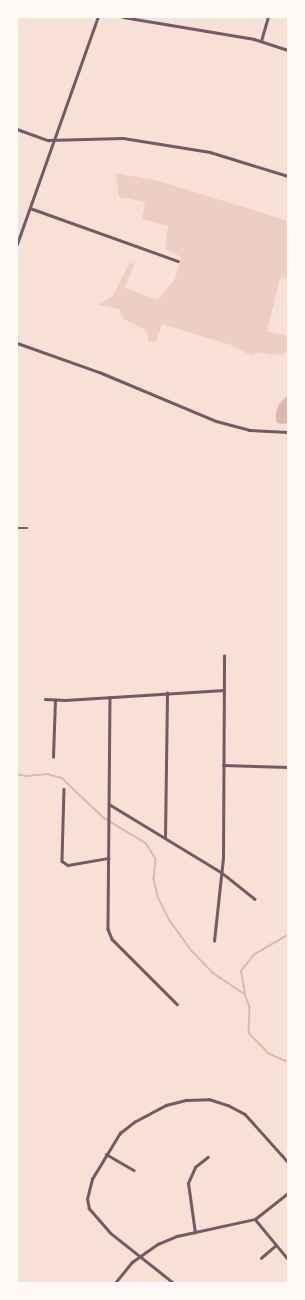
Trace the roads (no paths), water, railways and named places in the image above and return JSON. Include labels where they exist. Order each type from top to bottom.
[{"type":"street","points":[[17,244],[98,17]]},
{"type":"street","points":[[123,17],[261,41],[288,50]]},
{"type":"street","points":[[261,41],[268,17]]},
{"type":"street","points":[[17,129],[54,140],[112,137],[146,140],[222,154],[288,176]]},
{"type":"street","points":[[30,208],[178,261]]},
{"type":"street","points":[[17,343],[99,372],[216,421],[249,430],[288,432]]},
{"type":"street","points":[[17,528],[27,528]]},
{"type":"street","points":[[214,941],[221,872],[224,656]]},
{"type":"street","points":[[45,698],[55,700],[224,690]]},
{"type":"street","points":[[166,838],[167,693]]},
{"type":"street","points":[[110,697],[108,858],[110,934],[177,1004]]},
{"type":"street","points":[[53,758],[55,700]]},
{"type":"street","points":[[222,765],[288,767]]},
{"type":"street","points":[[64,789],[62,861],[68,865],[108,858]]},
{"type":"street","points":[[109,804],[221,872],[256,899]]},
{"type":"street","points":[[173,1283],[110,1233],[89,1209],[88,1199],[90,1184],[106,1154],[120,1133],[142,1117],[172,1103],[202,1099],[228,1105],[245,1114],[288,1162]]},
{"type":"street","points":[[106,1154],[134,1170]]},
{"type":"street","points":[[195,1233],[188,1183],[195,1167],[208,1157]]},
{"type":"street","points":[[115,1283],[139,1256],[164,1241],[255,1220],[288,1193]]},
{"type":"street","points":[[255,1220],[275,1246],[288,1259]]},
{"type":"street","points":[[261,1258],[275,1246]]},
{"type":"waterway","points":[[17,774],[26,776],[48,774],[62,778],[104,818],[146,843],[156,859],[154,879],[158,897],[171,922],[193,952],[212,972],[245,994],[250,1007],[249,1033],[268,1053],[288,1062]]},
{"type":"waterway","points":[[245,994],[241,971],[255,954],[288,935]]}]
